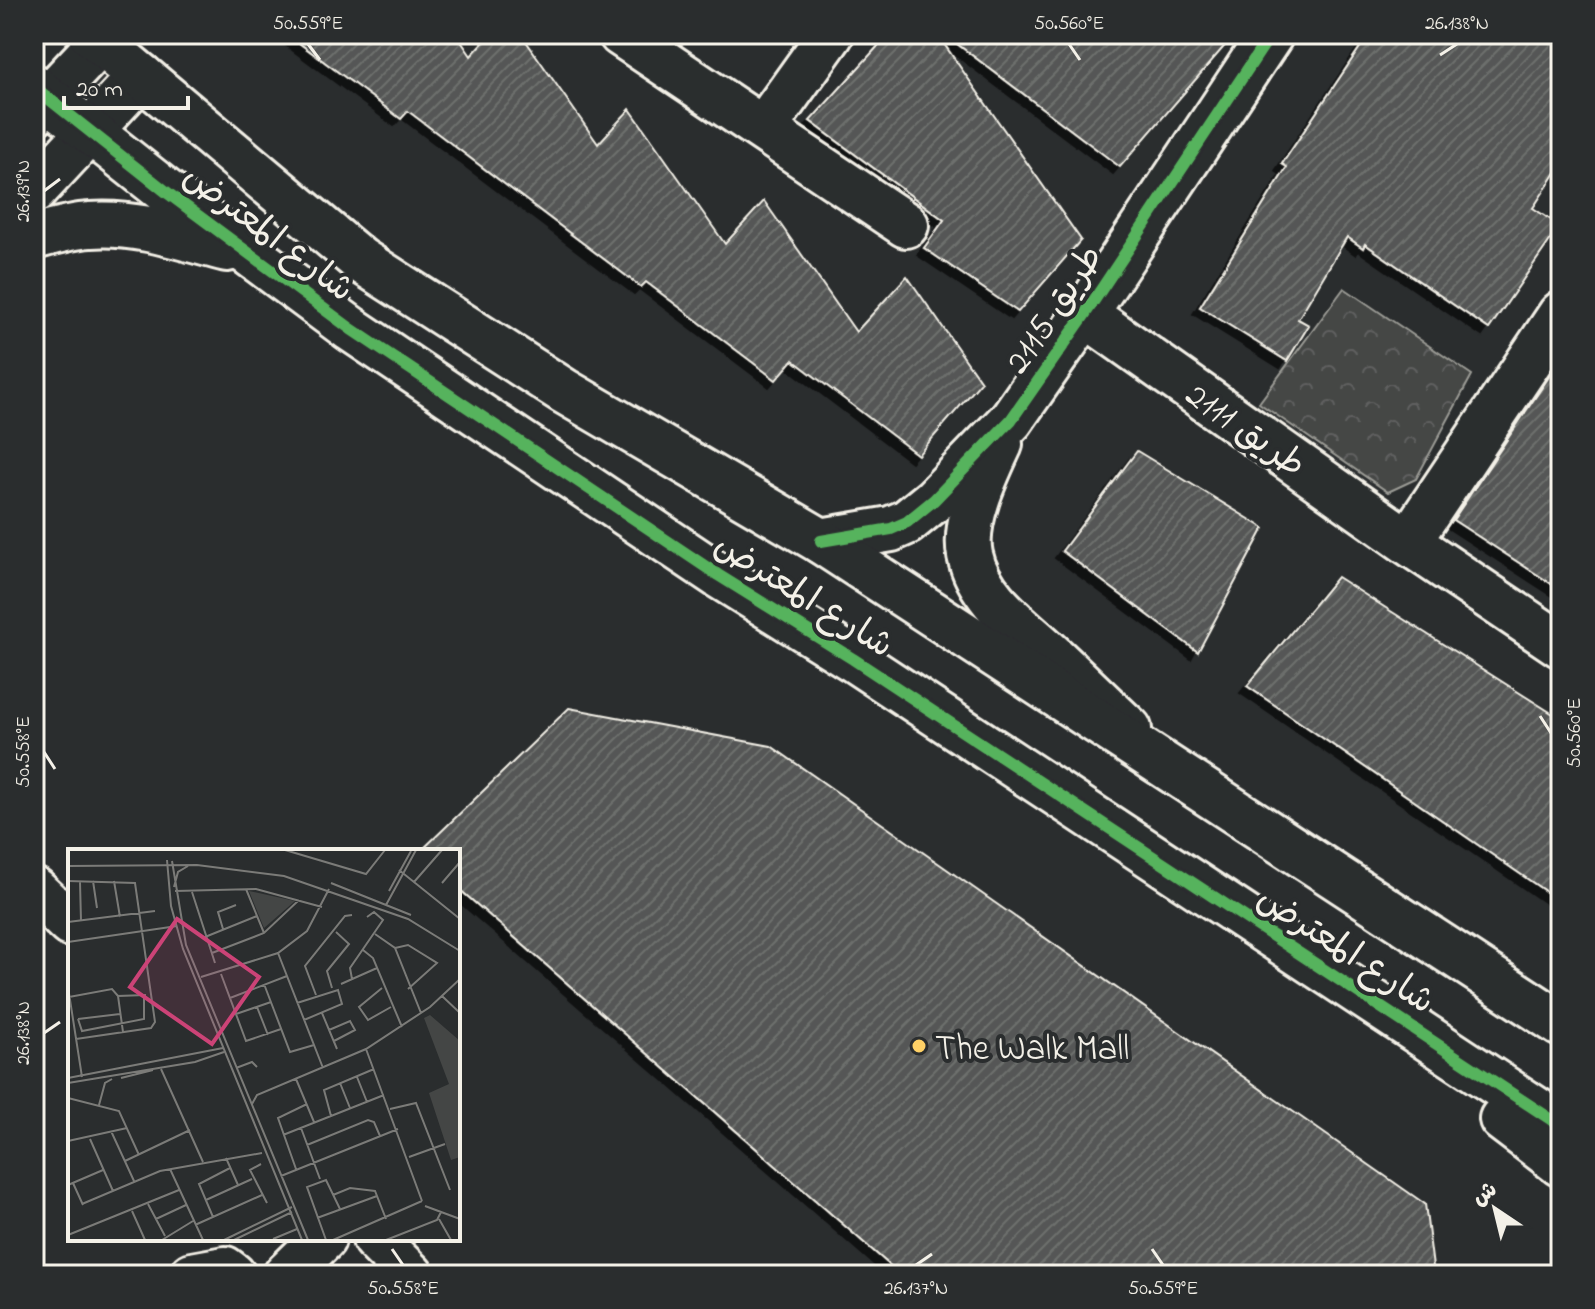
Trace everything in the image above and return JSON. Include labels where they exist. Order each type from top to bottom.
[{"type":"street","points":[[621,34],[906,225]]},
{"type":"street","points":[[763,129],[831,34]]},
{"type":"street","name":"طريق 2115","points":[[821,541],[891,529],[907,522],[934,500],[1011,420],[1271,34]]},
{"type":"street","points":[[38,99],[96,39]]},
{"type":"street","name":"شارع المعترض","points":[[96,39],[360,260],[564,391],[821,541],[1561,1024]]},
{"type":"street","points":[[34,191],[141,76]]},
{"type":"street","name":"شارع المعترض","points":[[38,99],[90,133],[351,329],[718,575],[853,659],[1561,1126]]},
{"type":"street","points":[[34,237],[102,224],[166,234],[251,256]]},
{"type":"street","name":"طريق 2111","points":[[1085,314],[1408,542],[1561,645]]},
{"type":"street","points":[[1408,542],[1561,314]]},
{"type":"street","name":"طريق 2115","points":[[1011,420],[983,481],[969,532],[969,553],[975,573],[1004,615],[1038,643],[1173,771]]},
{"type":"street","points":[[34,890],[68,922]]},
{"type":"street","points":[[1372,1000],[1396,1035],[1420,1058],[1561,1164]]},
{"type":"street","points":[[286,1275],[321,1241]]},
{"type":"street","points":[[377,1241],[411,1275]]},
{"type":"street","points":[[192,1275],[225,1269],[233,1275]]},
{"type":"green space","points":[[1344,288],[1472,375],[1416,479],[1388,492],[1259,403]]},
{"type":"building","points":[[287,34],[456,34],[471,56],[491,34],[521,34],[598,144],[630,109],[725,244],[764,201],[856,332],[907,276],[981,382],[918,455],[793,360],[776,380],[646,282],[641,287],[408,111],[401,119]]},
{"type":"building","points":[[889,34],[937,34],[1081,240],[1018,312],[924,248],[944,220],[810,121]]},
{"type":"building","points":[[944,34],[1235,34],[1120,167]]},
{"type":"building","points":[[1369,34],[1561,34],[1561,165],[1533,208],[1560,226],[1489,329],[1365,244],[1363,248],[1347,237],[1298,319],[1309,325],[1287,361],[1200,307],[1287,167],[1282,164]]},
{"type":"building","points":[[1561,359],[1561,590],[1453,520]]},
{"type":"building","points":[[1137,451],[1264,528],[1198,652],[1062,551]]},
{"type":"building","points":[[1337,577],[1561,719],[1561,902],[1247,686]]},
{"type":"building","name":"The Walk Mall","points":[[569,708],[771,746],[1425,1204],[1434,1275],[901,1275],[460,890],[460,849],[423,849]]},
{"type":"cycle path","points":[[821,541],[891,529],[907,522],[934,500],[1011,420],[1271,34]]},
{"type":"cycle path","points":[[34,87],[169,194],[351,329],[718,575],[853,659],[1561,1126]]},
{"type":"place","name":"The Walk Mall","points":[[919,1046]]}]
